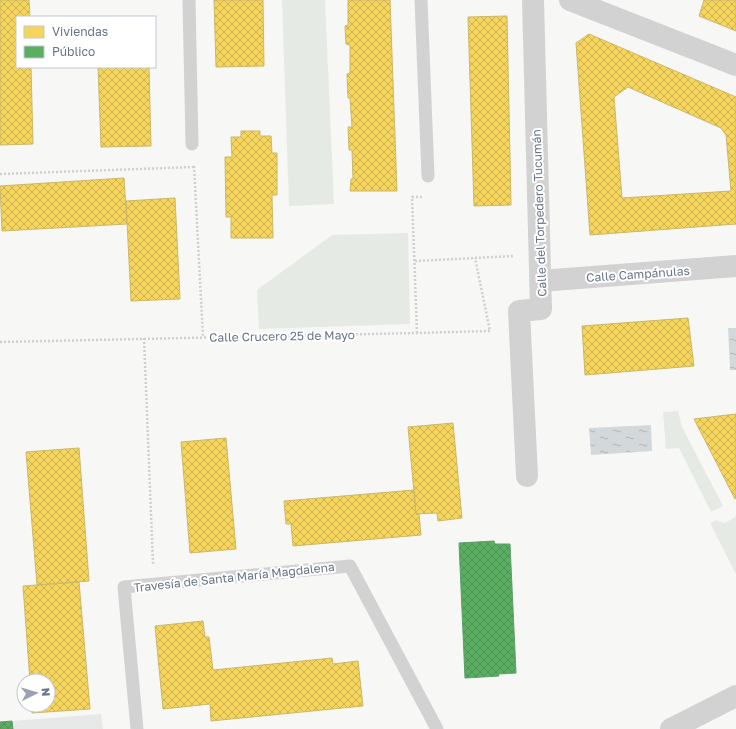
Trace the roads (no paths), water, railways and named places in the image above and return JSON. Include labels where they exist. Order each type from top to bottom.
[{"type":"street","name":"Calle del Torpedero Tucumán","points":[[526,476],[519,311],[541,309],[533,0]]},
{"type":"street","points":[[570,0],[736,65]]},
{"type":"street","name":"Calle Campánulas","points":[[540,281],[736,266]]},
{"type":"street","points":[[671,729],[736,696]]},
{"type":"lane","points":[[189,0],[192,144]]},
{"type":"lane","points":[[420,0],[428,176]]},
{"type":"lane","name":"Travesía de Santa María Magdalena","points":[[137,729],[124,588],[350,566],[437,729]]},
{"type":"water","points":[[728,328],[736,328],[736,370],[730,370]]},
{"type":"water","points":[[651,425],[652,451],[591,455],[589,428]]}]
